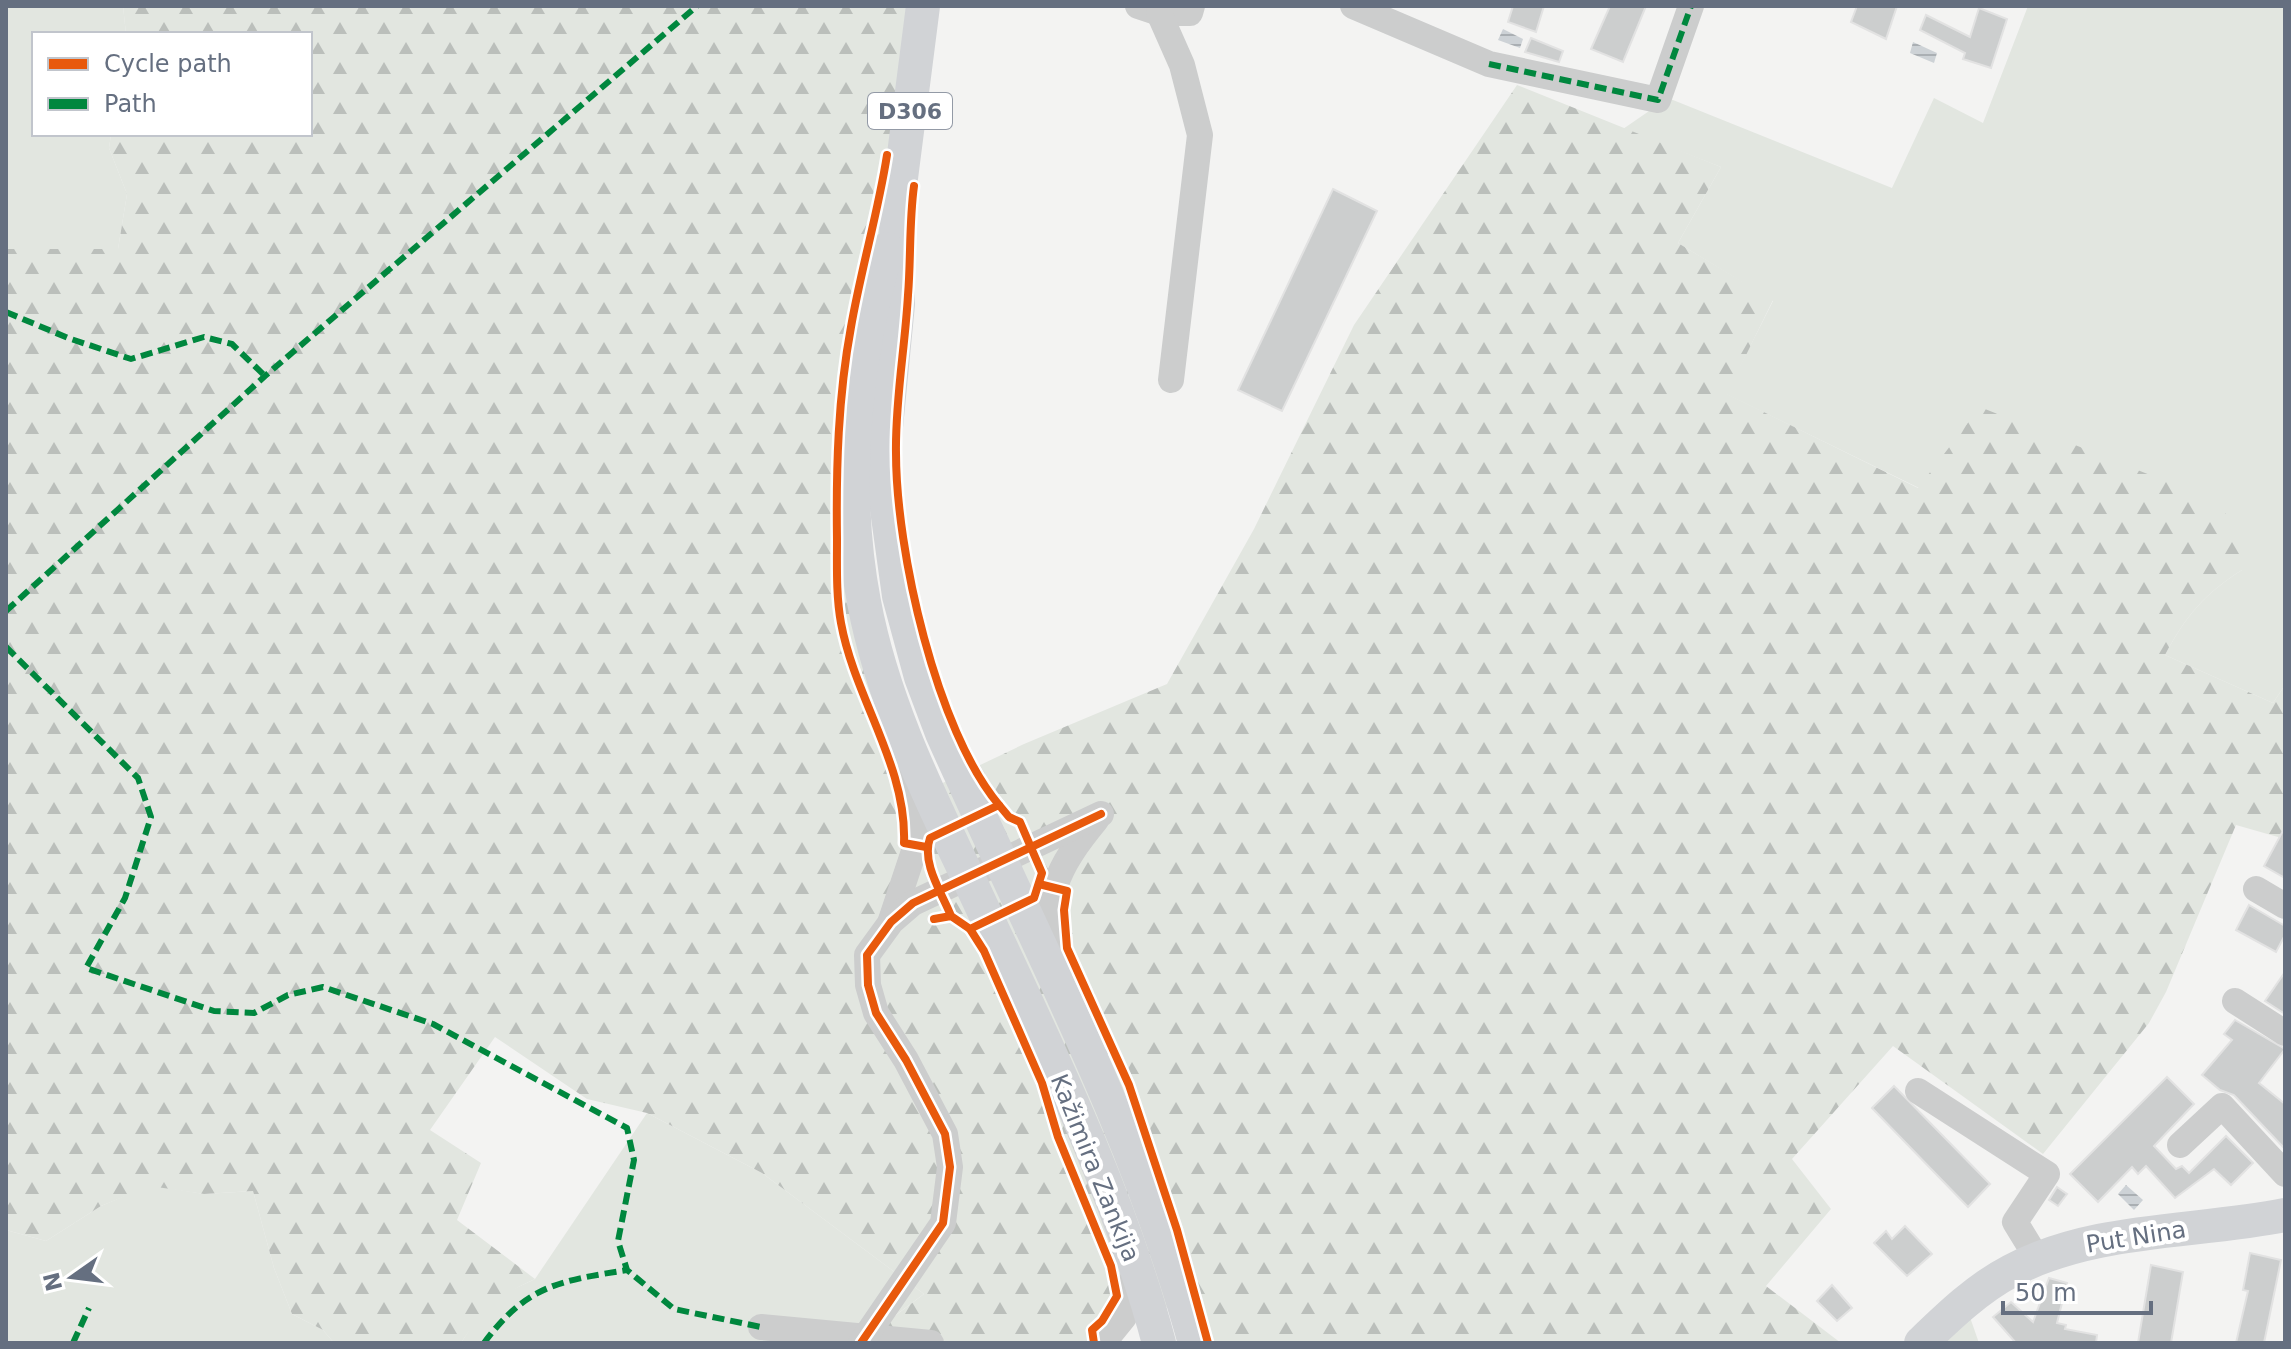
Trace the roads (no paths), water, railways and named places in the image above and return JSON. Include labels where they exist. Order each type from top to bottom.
[{"type":"main road","name":"Kažimira Zankija","points":[[923,6],[896,217],[898,304],[885,437],[890,546],[899,596],[928,698],[1162,1231],[1195,1343]]},
{"type":"main road","name":"Kažimira Zankija","points":[[896,217],[872,301],[862,364],[853,496],[864,603],[890,700],[909,749],[1060,1080],[1135,1265],[1159,1343]]},
{"type":"main road","name":"Put Nina","points":[[1921,1343],[1965,1303],[2009,1272],[2037,1258],[2086,1243],[2285,1215]]},
{"type":"street","points":[[1353,6],[1489,64],[1658,100],[1691,6]]},
{"type":"street","points":[[1149,10],[1191,10]]},
{"type":"street","points":[[1149,10],[1182,65],[1200,135],[1171,380]]},
{"type":"street","points":[[891,922],[916,845],[909,749]]},
{"type":"street","points":[[863,1341],[943,1223],[950,1167],[945,1134],[906,1060],[876,1013],[868,985],[867,955],[891,922],[913,903],[1101,814],[1067,855],[1055,883],[1050,908],[1052,936],[1074,989],[1080,1040]]},
{"type":"street","points":[[2256,889],[2285,906]]},
{"type":"street","points":[[2235,1001],[2285,1033]]},
{"type":"street","points":[[1918,1091],[2047,1174],[2015,1222],[2037,1258]]},
{"type":"street","points":[[2180,1145],[2222,1106],[2285,1174]]},
{"type":"street","points":[[1103,1343],[1124,1317],[1135,1265]]},
{"type":"street","points":[[761,1327],[863,1341],[931,1343]]}]
